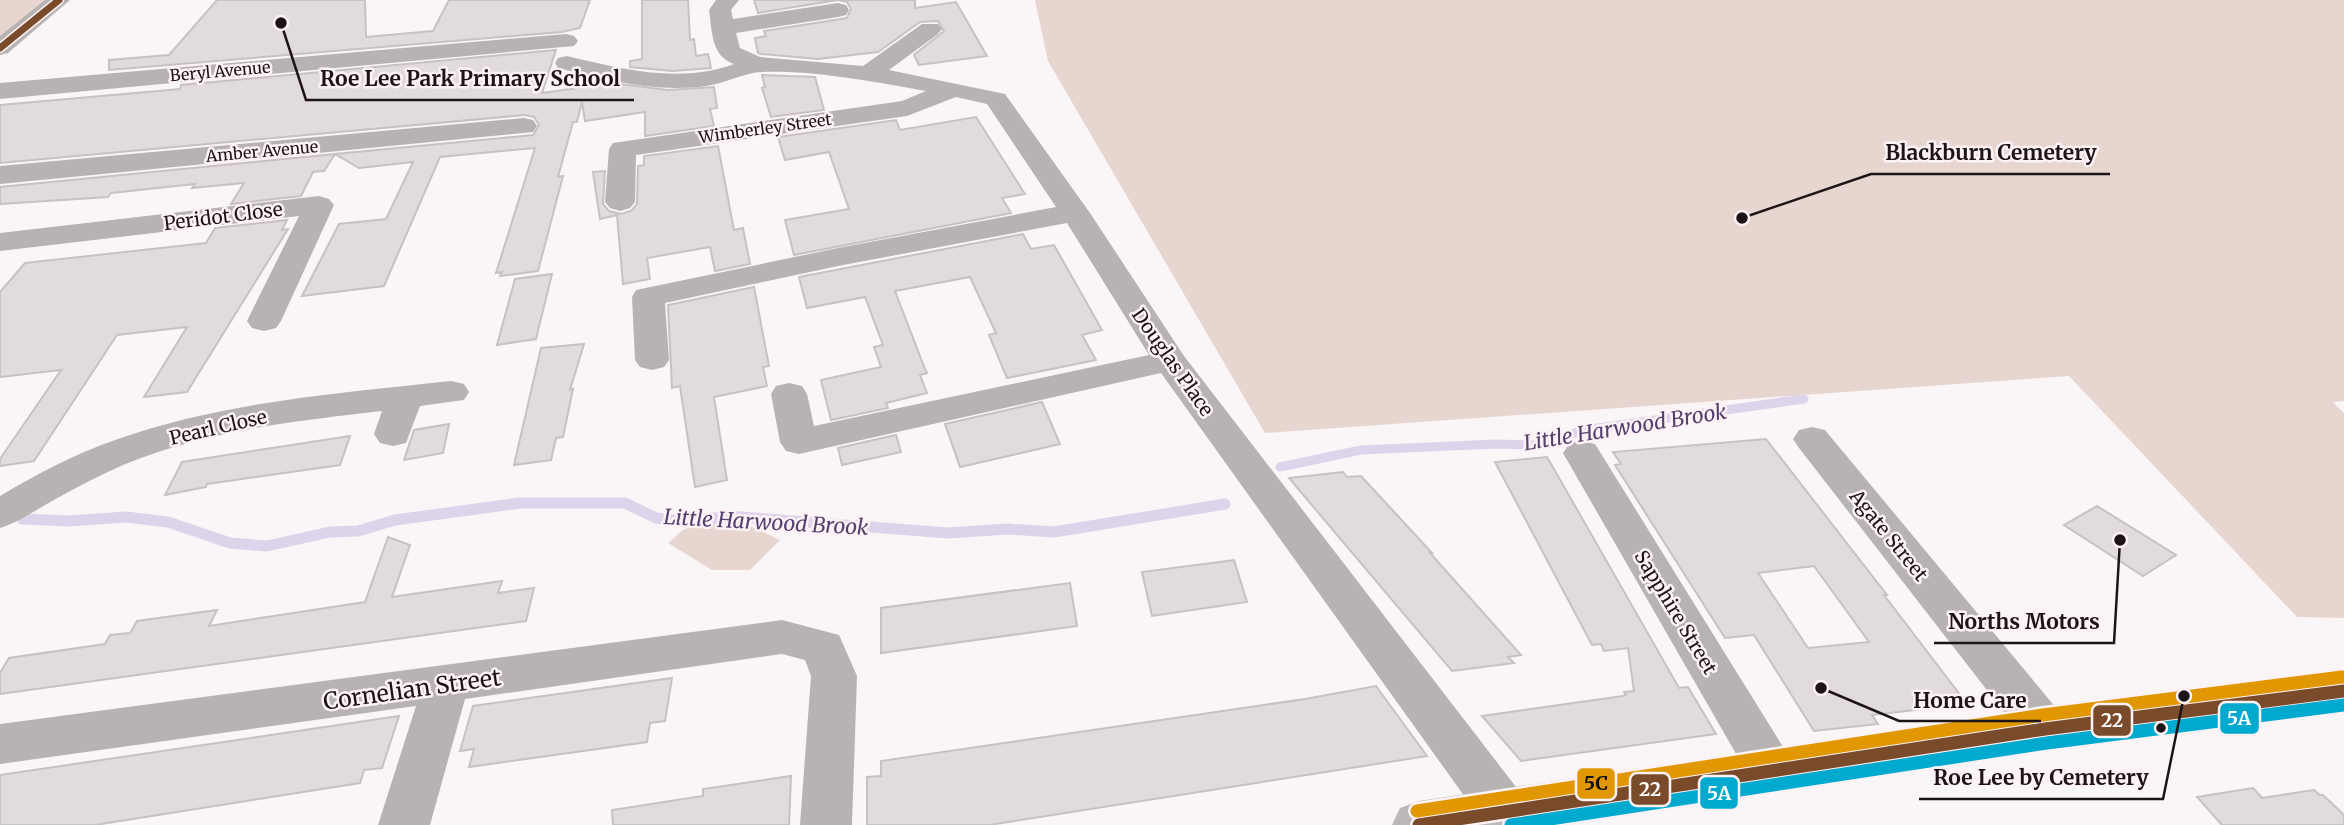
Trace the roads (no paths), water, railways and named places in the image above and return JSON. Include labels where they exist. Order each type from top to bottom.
[{"type":"highway","points":[[1419,825],[2045,729],[2344,691]]},
{"type":"street","points":[[0,48],[59,0]]},
{"type":"street","points":[[728,0],[720,10],[727,50],[734,56],[757,64]]},
{"type":"street","points":[[723,28],[838,10]]},
{"type":"street","points":[[869,74],[930,29]]},
{"type":"street","name":"Beryl Avenue","points":[[0,91],[566,52],[647,81],[683,82],[728,76],[757,64]]},
{"type":"street","name":"Douglas Place","points":[[757,64],[869,74],[996,99],[1075,213],[1170,361],[1505,812]]},
{"type":"street","name":"Wimberley Street","points":[[620,202],[623,149],[907,108],[956,89]]},
{"type":"street","name":"Amber Avenue","points":[[0,175],[524,126]]},
{"type":"street","name":"Peridot Close","points":[[0,242],[318,205],[264,321]]},
{"type":"street","points":[[652,359],[648,297],[838,257],[1075,213]]},
{"type":"street","points":[[789,394],[799,442],[1170,361]]},
{"type":"street","name":"Pearl Close","points":[[0,514],[104,459],[144,444],[240,419],[330,405],[451,392]]},
{"type":"street","points":[[393,434],[405,397]]},
{"type":"street","name":"Agate Street","points":[[1812,439],[2045,729]]},
{"type":"street","name":"Sapphire Street","points":[[1582,453],[1771,769]]},
{"type":"street","name":"Cornelian Street","points":[[0,744],[782,637],[823,647],[834,676],[826,825]]},
{"type":"street","points":[[404,825],[446,685]]},
{"type":"waterway","name":"Little Harwood Brook","points":[[1280,467],[1361,450],[1495,444],[1538,445],[1584,430],[1804,399]]},
{"type":"waterway","name":"Little Harwood Brook","points":[[22,519],[69,521],[126,517],[168,522],[230,543],[267,546],[330,532],[358,531],[395,520],[520,503],[625,503],[656,518],[686,522],[729,516],[948,533],[1008,529],[1054,532],[1225,504]]},
{"type":"place","name":"Roe Lee Park Primary School","points":[[281,23]]},
{"type":"place","name":"Blackburn Cemetery","points":[[1742,218]]},
{"type":"place","name":"Norths Motors","points":[[2120,540]]},
{"type":"place","name":"Home Care","points":[[1821,688]]},
{"type":"place","name":"Roe Lee by Cemetery","points":[[2184,696]]}]
